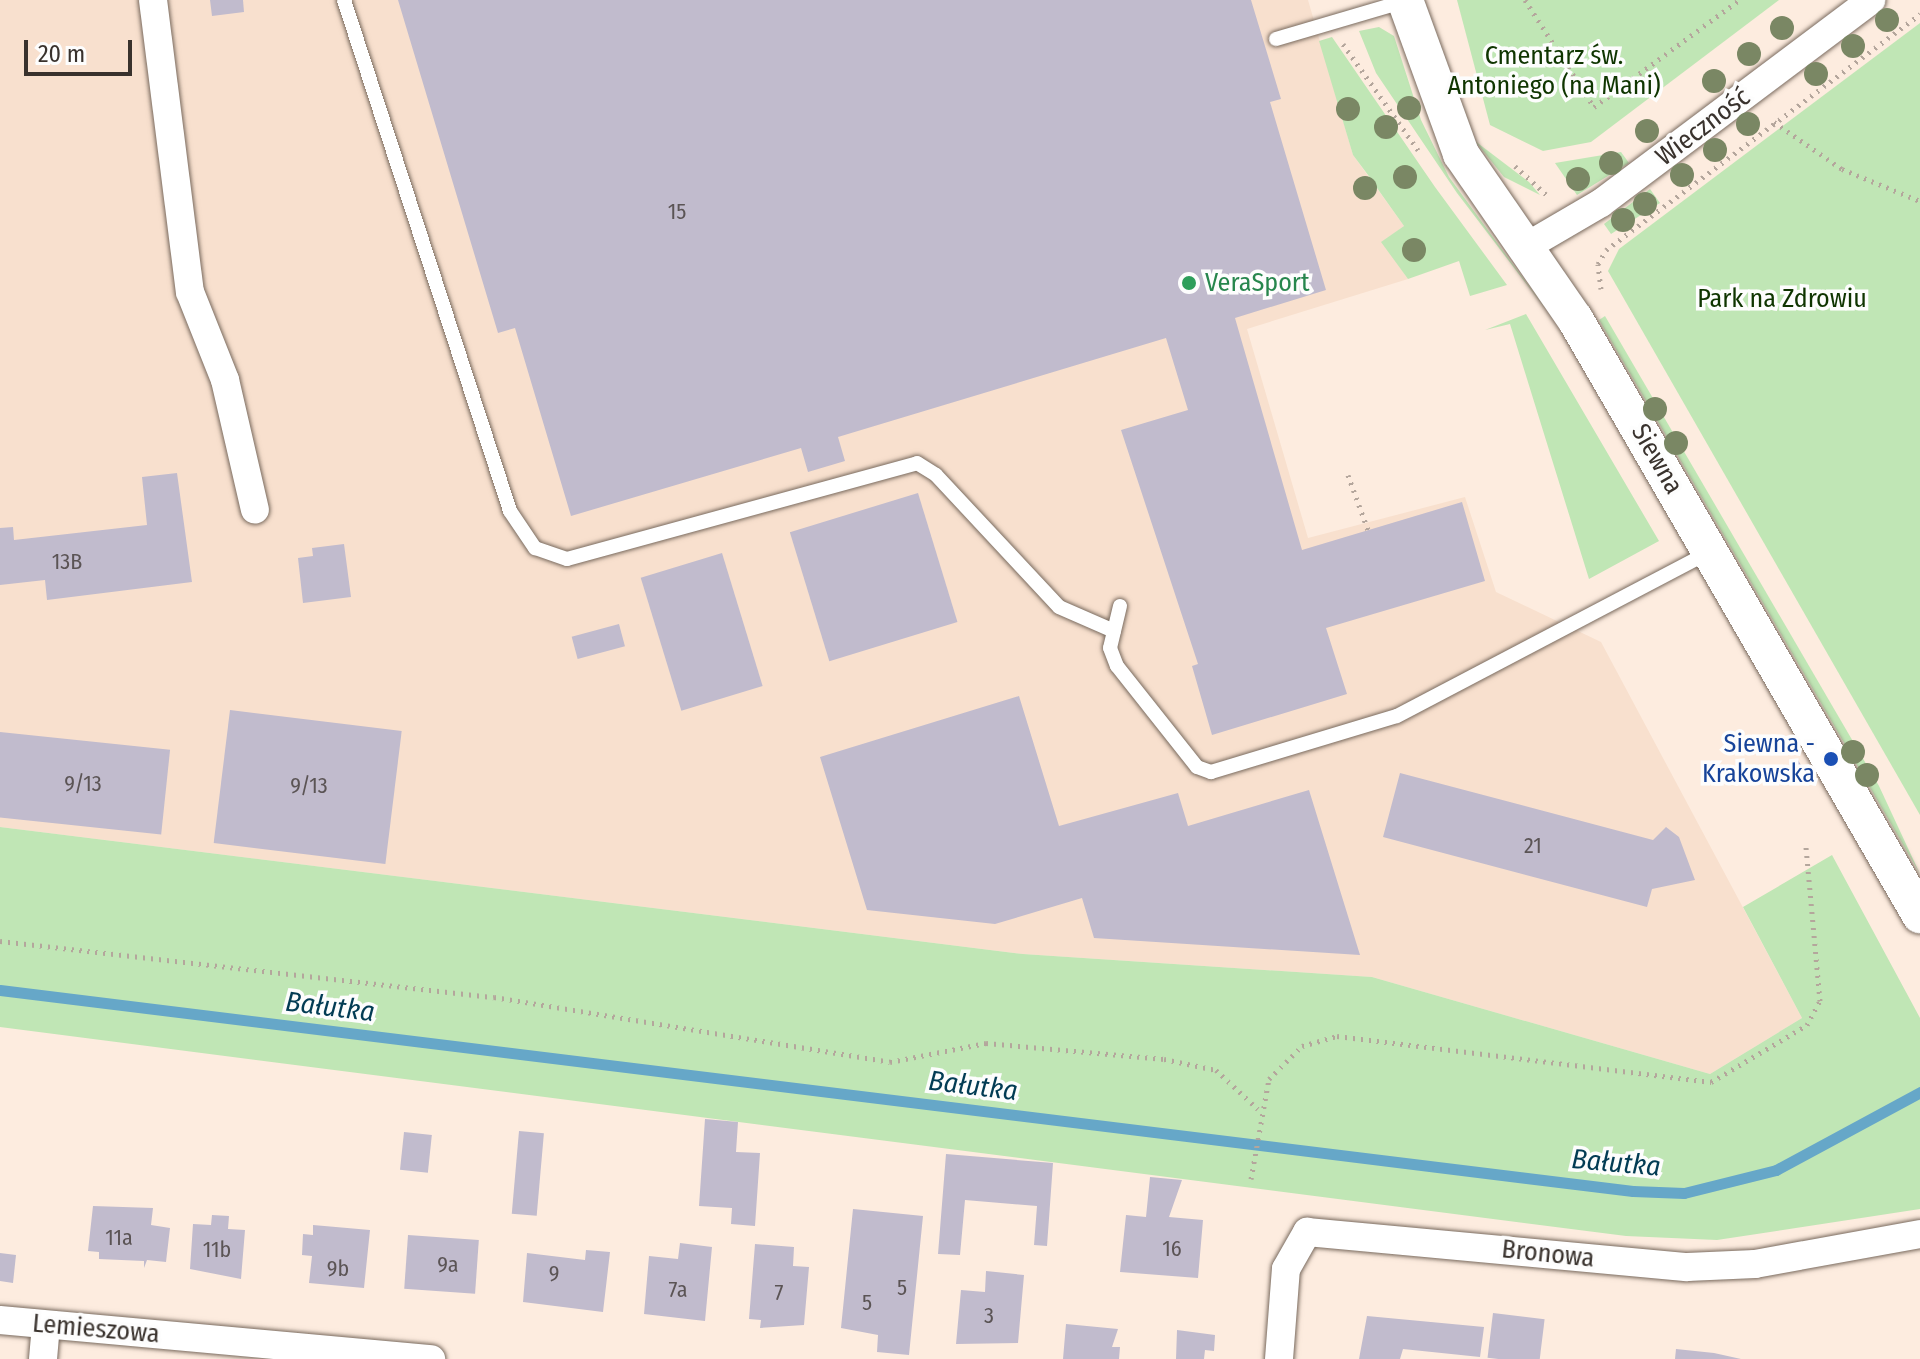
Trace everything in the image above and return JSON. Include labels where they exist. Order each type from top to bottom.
[{"type":"street","points":[[153,0],[190,292],[225,380],[255,510]]},
{"type":"street","name":"Siewna","points":[[1405,0],[1456,144],[1529,245],[1920,915]]},
{"type":"street","name":"Wieczność","points":[[1529,245],[1601,203],[1871,0]]},
{"type":"street","name":"Bronowa","points":[[1279,1359],[1290,1252],[1307,1232],[1687,1267],[1755,1264],[1920,1234]]},
{"type":"street","name":"Lemieszowa","points":[[0,1320],[431,1359]]},
{"type":"street","points":[[43,1359],[46,1325]]},
{"type":"lane","points":[[344,0],[510,511],[535,548],[567,559],[917,463],[936,475],[1059,607],[1114,631]]},
{"type":"lane","points":[[1276,39],[1405,0]]},
{"type":"lane","points":[[1120,606],[1114,631],[1117,666],[1197,767],[1211,772],[1397,716],[1710,551]]},
{"type":"path","points":[[1525,0],[1594,107],[1739,0]]},
{"type":"path","points":[[1607,301],[1597,275],[1604,252],[1920,14]]},
{"type":"path","points":[[1751,91],[1775,124],[1842,169],[1920,201]]},
{"type":"path","points":[[1348,475],[1368,530]]},
{"type":"path","points":[[1251,1179],[1258,1109],[1269,1079],[1302,1046],[1337,1036],[1711,1082],[1807,1025],[1820,1001],[1806,846]]},
{"type":"path","points":[[0,941],[494,997],[890,1062],[986,1043],[1164,1059],[1216,1070],[1258,1109]]},
{"type":"shaded area","points":[[0,0],[1308,0],[1353,155],[1404,226],[1382,242],[1408,279],[1247,329],[1308,538],[1465,497],[1496,592],[1601,642],[1802,1018],[1710,1074],[1372,977],[1023,954],[0,827]]},
{"type":"green space","name":"Cmentarz św. Antoniego (na Mani)","points":[[1457,0],[1779,0],[1591,142],[1543,151],[1490,125]]},
{"type":"green space","name":"Park na Zdrowiu","points":[[1920,23],[1920,815],[1608,271],[1619,249]]},
{"type":"green space","points":[[1379,27],[1394,36],[1421,120],[1449,177],[1547,311],[1457,193],[1376,73],[1359,31]]},
{"type":"green space","points":[[1332,37],[1507,285],[1470,296],[1459,261],[1408,279],[1381,242],[1404,226],[1377,188],[1365,197],[1358,188],[1371,179],[1353,155],[1319,41]]},
{"type":"green space","points":[[1475,141],[1529,182],[1540,195],[1504,177]]},
{"type":"green space","points":[[1621,152],[1629,163],[1577,195],[1555,163]]},
{"type":"green space","points":[[1650,189],[1660,203],[1611,234],[1604,224]]},
{"type":"green space","points":[[1526,314],[1659,541],[1589,579],[1510,324],[1485,330]]},
{"type":"green space","points":[[1605,316],[1879,786],[1920,874],[1599,320]]},
{"type":"green space","points":[[0,827],[1023,954],[1372,977],[1710,1074],[1802,1018],[1743,907],[1832,855],[1920,1018],[1920,1209],[1717,1240],[1626,1236],[0,1027]]},
{"type":"building","points":[[210,0],[243,0],[244,12],[212,16]]},
{"type":"building","points":[[398,0],[1251,0],[1281,99],[1270,102],[1326,290],[1235,318],[1302,550],[1462,502],[1485,581],[1326,628],[1347,694],[1212,735],[1192,666],[1198,664],[1121,430],[1188,410],[1166,338],[838,437],[845,461],[808,472],[801,448],[571,516],[515,328],[498,333]]},
{"type":"building","points":[[177,473],[192,582],[47,600],[45,580],[0,585],[0,528],[13,527],[14,540],[147,525],[142,477]]},
{"type":"building","points":[[918,493],[957,622],[829,661],[790,532]]},
{"type":"building","points":[[344,544],[351,597],[303,603],[298,558],[313,556],[312,548]]},
{"type":"building","points":[[722,553],[763,686],[681,711],[641,578]]},
{"type":"building","points":[[619,624],[625,646],[578,659],[572,637]]},
{"type":"building","points":[[1019,696],[1059,826],[1178,793],[1188,826],[1309,790],[1360,955],[1094,938],[1082,898],[995,924],[867,910],[820,757]]},
{"type":"building","points":[[230,710],[402,731],[385,864],[214,843]]},
{"type":"building","points":[[0,732],[170,750],[161,834],[0,817]]},
{"type":"building","points":[[1798,760],[1810,781],[1802,785],[1790,764]]},
{"type":"building","points":[[1400,773],[1653,840],[1666,827],[1679,837],[1695,880],[1652,889],[1647,907],[1383,837]]},
{"type":"building","points":[[705,1119],[738,1122],[736,1152],[760,1153],[755,1226],[731,1224],[732,1208],[699,1206]]},
{"type":"building","points":[[519,1131],[544,1133],[537,1216],[512,1214]]},
{"type":"building","points":[[404,1132],[432,1135],[428,1173],[400,1170]]},
{"type":"building","points":[[946,1154],[1053,1163],[1047,1246],[1034,1245],[1037,1206],[965,1200],[960,1255],[938,1254]]},
{"type":"building","points":[[1150,1177],[1182,1180],[1169,1217],[1203,1220],[1198,1278],[1120,1272],[1126,1215],[1146,1217]]},
{"type":"building","points":[[93,1206],[153,1208],[151,1225],[170,1228],[166,1262],[147,1260],[144,1268],[144,1261],[99,1259],[99,1252],[88,1251]]},
{"type":"building","points":[[853,1209],[923,1216],[909,1355],[877,1352],[878,1335],[841,1328]]},
{"type":"building","points":[[212,1215],[229,1216],[228,1229],[245,1230],[241,1279],[190,1269],[193,1224],[211,1225]]},
{"type":"building","points":[[313,1225],[370,1230],[364,1288],[309,1283],[312,1256],[302,1255],[303,1234],[313,1235]]},
{"type":"building","points":[[408,1235],[479,1240],[475,1294],[404,1289]]},
{"type":"building","points":[[680,1243],[712,1247],[705,1321],[644,1314],[649,1256],[678,1259]]},
{"type":"building","points":[[755,1244],[794,1247],[793,1266],[809,1267],[804,1325],[760,1328],[761,1320],[749,1319]]},
{"type":"building","points":[[586,1250],[610,1252],[603,1312],[523,1302],[527,1253],[585,1260]]},
{"type":"building","points":[[0,1253],[16,1255],[13,1283],[0,1281]]},
{"type":"building","points":[[986,1271],[1024,1275],[1018,1343],[956,1344],[961,1290],[985,1292]]},
{"type":"building","points":[[1493,1313],[1545,1319],[1540,1359],[1488,1358]]},
{"type":"building","points":[[1367,1316],[1484,1327],[1480,1357],[1403,1349],[1400,1359],[1359,1359]]},
{"type":"building","points":[[1066,1324],[1118,1329],[1112,1347],[1120,1347],[1119,1359],[1063,1359]]},
{"type":"building","points":[[1177,1330],[1215,1335],[1214,1351],[1205,1350],[1204,1359],[1176,1359]]},
{"type":"building","points":[[1676,1349],[1714,1353],[1741,1359],[1675,1359]]},
{"type":"waterway","name":"Bałutka","points":[[0,990],[1633,1191],[1684,1193],[1776,1170],[1920,1092]]},
{"type":"place","name":"VeraSport","points":[[1189,283]]},
{"type":"place","name":"Siewna - Krakowska","points":[[1831,759]]}]
